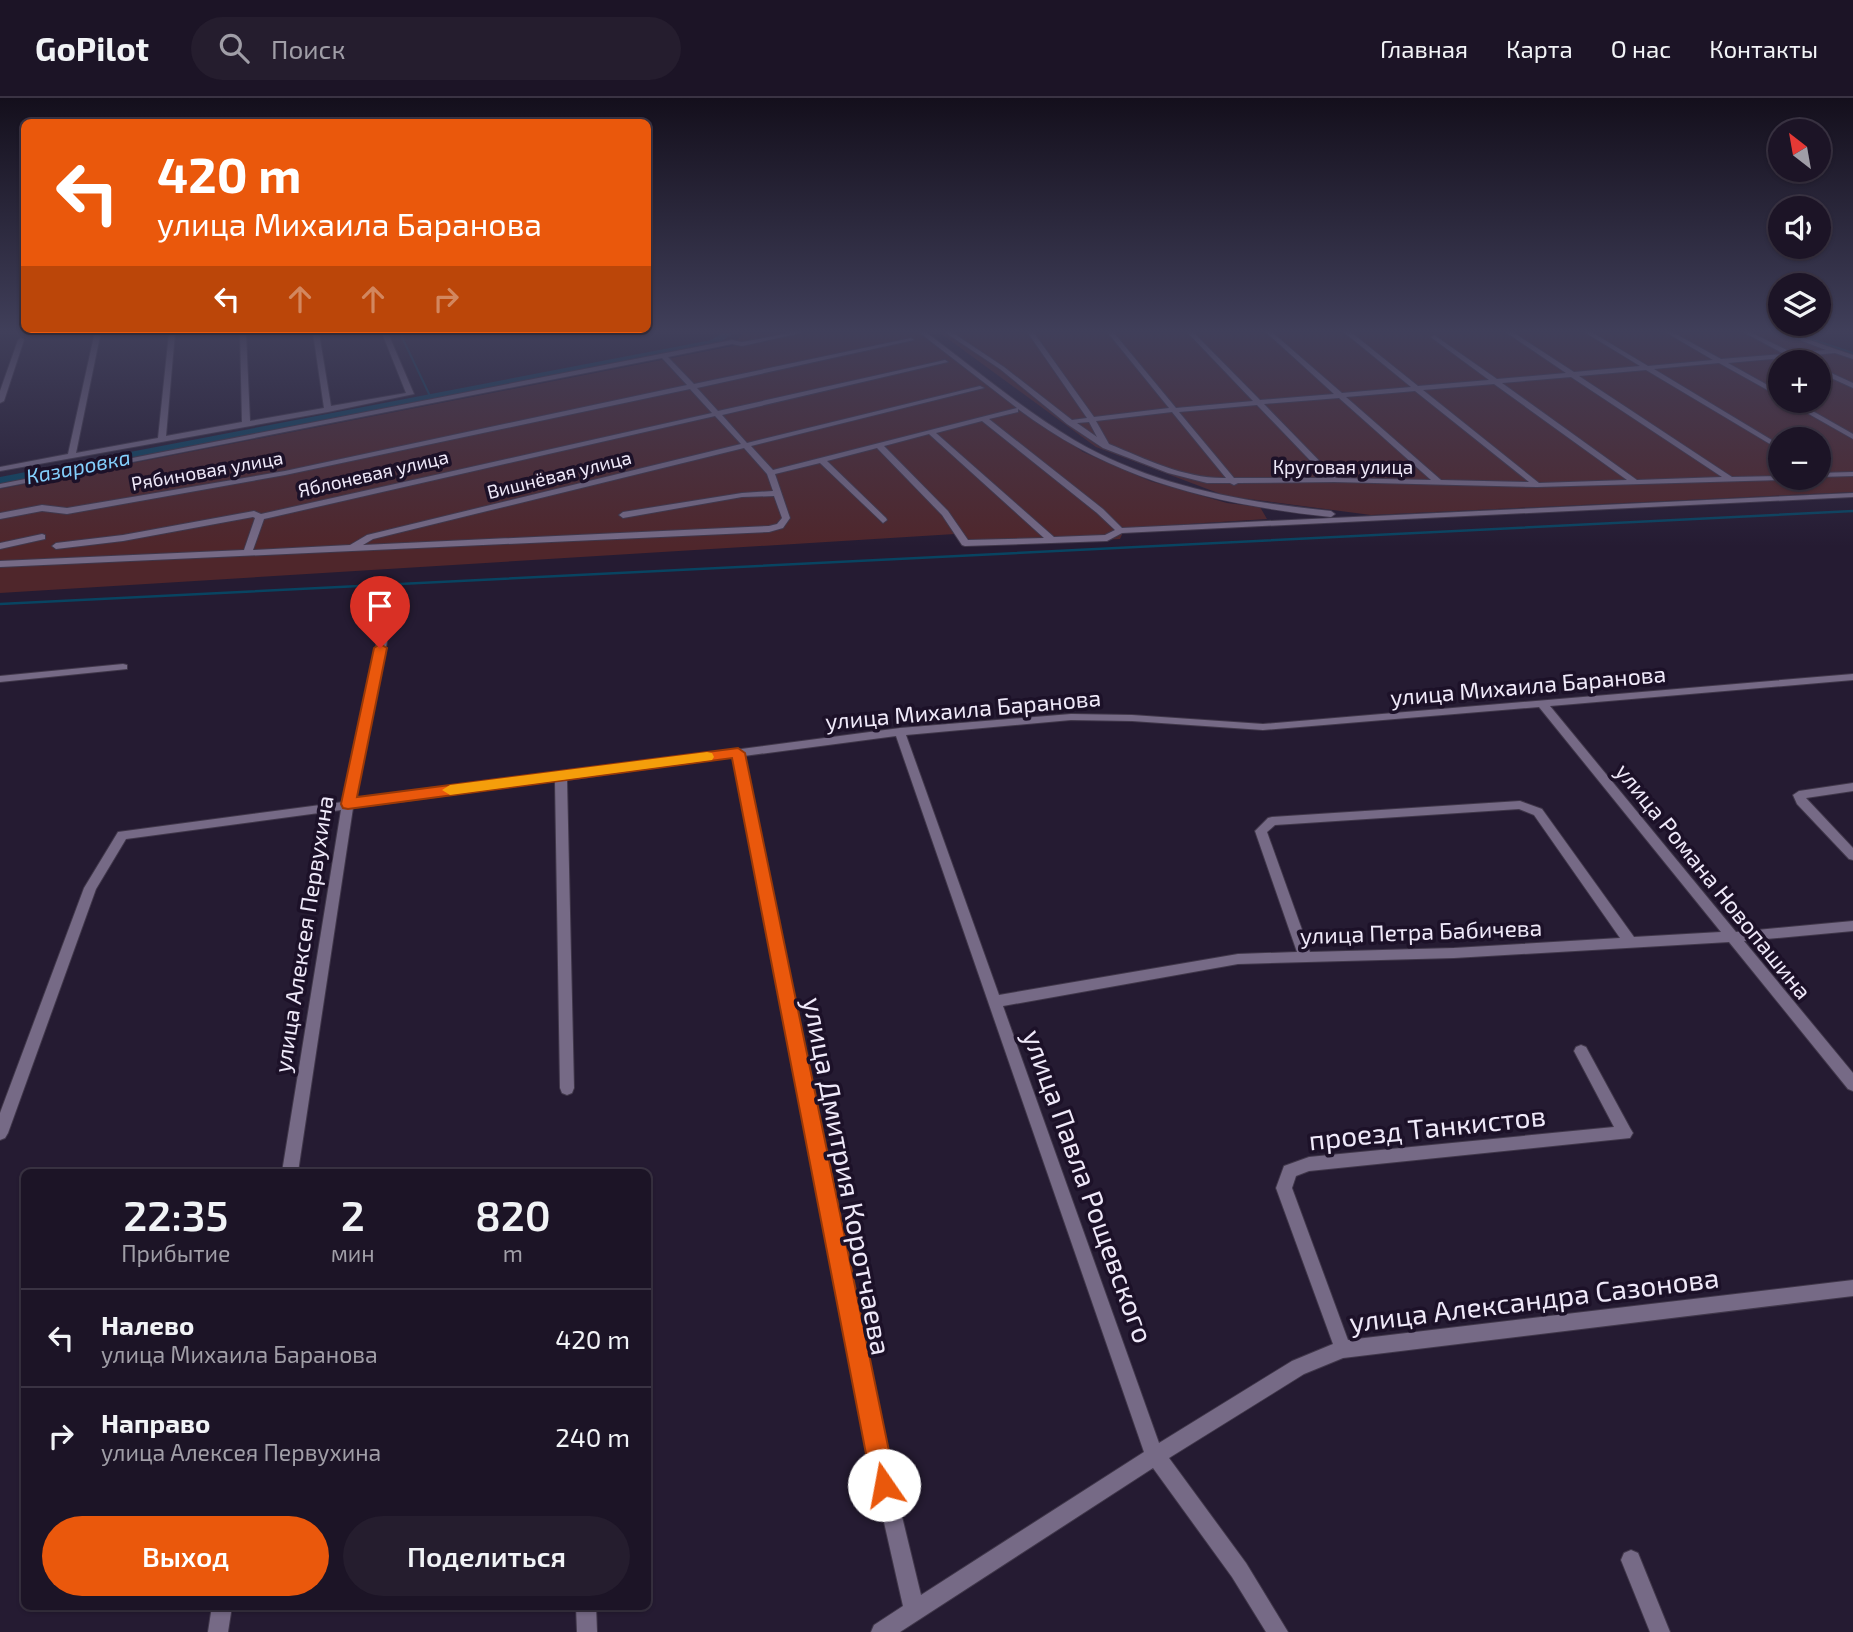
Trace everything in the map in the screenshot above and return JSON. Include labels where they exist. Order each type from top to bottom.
[{"type":"street","points":[[71,457],[82,405]]},
{"type":"street","points":[[162,440],[165,405]]},
{"type":"street","points":[[245,405],[246,425]]},
{"type":"street","points":[[327,405],[328,410]]},
{"type":"street","points":[[0,469],[356,405]]},
{"type":"street","points":[[0,486],[420,405]]},
{"type":"street","name":"Рябиновая улица","points":[[0,516],[42,508],[67,511],[285,473],[607,405]]},
{"type":"street","points":[[0,564],[769,529],[780,526],[786,518],[771,473],[711,405]]},
{"type":"street","name":"Яблоневая улица","points":[[56,546],[123,538],[225,517],[254,514],[260,517],[752,405]]},
{"type":"street","name":"Вишнёвая улица","points":[[352,548],[370,537],[911,405]]},
{"type":"street","points":[[1021,405],[1063,435],[1115,464],[1163,481],[1231,499],[1366,518]]},
{"type":"street","name":"Круговая улица","points":[[1048,405],[1106,446],[1171,471],[1207,481],[1234,483],[1334,480],[1537,485],[1768,478]]},
{"type":"street","points":[[1082,405],[1106,446]]},
{"type":"street","points":[[1171,405],[1234,483]]},
{"type":"street","points":[[1070,422],[1250,405]]},
{"type":"street","points":[[1259,405],[1334,480]]},
{"type":"street","points":[[1350,405],[1438,482]]},
{"type":"street","points":[[1436,405],[1537,485]]},
{"type":"street","points":[[1528,405],[1636,482]]},
{"type":"street","points":[[1619,405],[1731,480]]},
{"type":"street","points":[[1707,405],[1768,441]]},
{"type":"street","points":[[771,473],[1015,410]]},
{"type":"street","points":[[1811,413],[1853,437]]},
{"type":"street","points":[[983,418],[1100,511],[1120,531]]},
{"type":"street","points":[[931,432],[1053,541]]},
{"type":"street","points":[[878,446],[945,513],[965,543],[1107,538],[1120,531],[1853,495]]},
{"type":"street","points":[[822,460],[883,520]]},
{"type":"street","points":[[1831,474],[1853,474]]},
{"type":"street","points":[[623,515],[742,495],[779,493]]},
{"type":"street","points":[[247,553],[260,517]]},
{"type":"street","points":[[0,546],[42,537]]},
{"type":"street","name":"улица Алексея Первухина","points":[[290,1169],[348,804],[386,622]]},
{"type":"street","points":[[0,679],[123,667]]},
{"type":"street","name":"улица Михаила Баранова","points":[[0,1133],[90,888],[122,835],[900,732],[1071,717],[1132,718],[1263,727],[1853,677]]},
{"type":"street","name":"улица Романа Новопашина","points":[[1543,705],[1853,1084]]},
{"type":"street","name":"улица Павла Рощевского","points":[[900,732],[1154,1454],[1239,1570],[1278,1632]]},
{"type":"street","name":"улица Дмитрия Коротчаева","points":[[738,753],[876,1446],[915,1609]]},
{"type":"street","points":[[561,776],[566,1088]]},
{"type":"street","points":[[1853,786],[1804,792],[1799,795],[1801,801],[1853,856]]},
{"type":"street","points":[[1305,955],[1261,831],[1272,821],[1520,806],[1538,812],[1631,943]]},
{"type":"street","name":"улица Петра Бабичева","points":[[994,1002],[1238,959],[1305,955],[1454,953],[1732,937],[1853,926]]},
{"type":"street","name":"проезд Танкистов","points":[[1343,1349],[1284,1188],[1290,1171],[1309,1164],[1625,1133],[1581,1051]]},
{"type":"street","name":"улица Александра Сазонова","points":[[881,1632],[1154,1454],[1298,1367],[1343,1349],[1853,1288]]},
{"type":"street","points":[[1632,1560],[1660,1632]]},
{"type":"street","points":[[218,1632],[221,1610]]},
{"type":"street","points":[[586,1610],[587,1632]]},
{"type":"shaded area","points":[[433,405],[1018,405],[1083,452],[1150,481],[1227,503],[1260,507],[1267,519],[1125,528],[1120,539],[963,546],[955,534],[0,593],[0,489]]},
{"type":"shaded area","points":[[1038,405],[1768,405],[1768,413],[1831,413],[1831,405],[1853,405],[1853,492],[1371,515],[1226,496],[1096,447]]},
{"type":"waterway","name":"Казаровка","points":[[0,481],[395,405]]},
{"type":"waterway","points":[[0,604],[1853,511]]},
{"type":"slow traffic","points":[[450,790],[707,757]]},
{"type":"route","points":[[380,648],[348,804],[738,753],[884,1485]]}]
